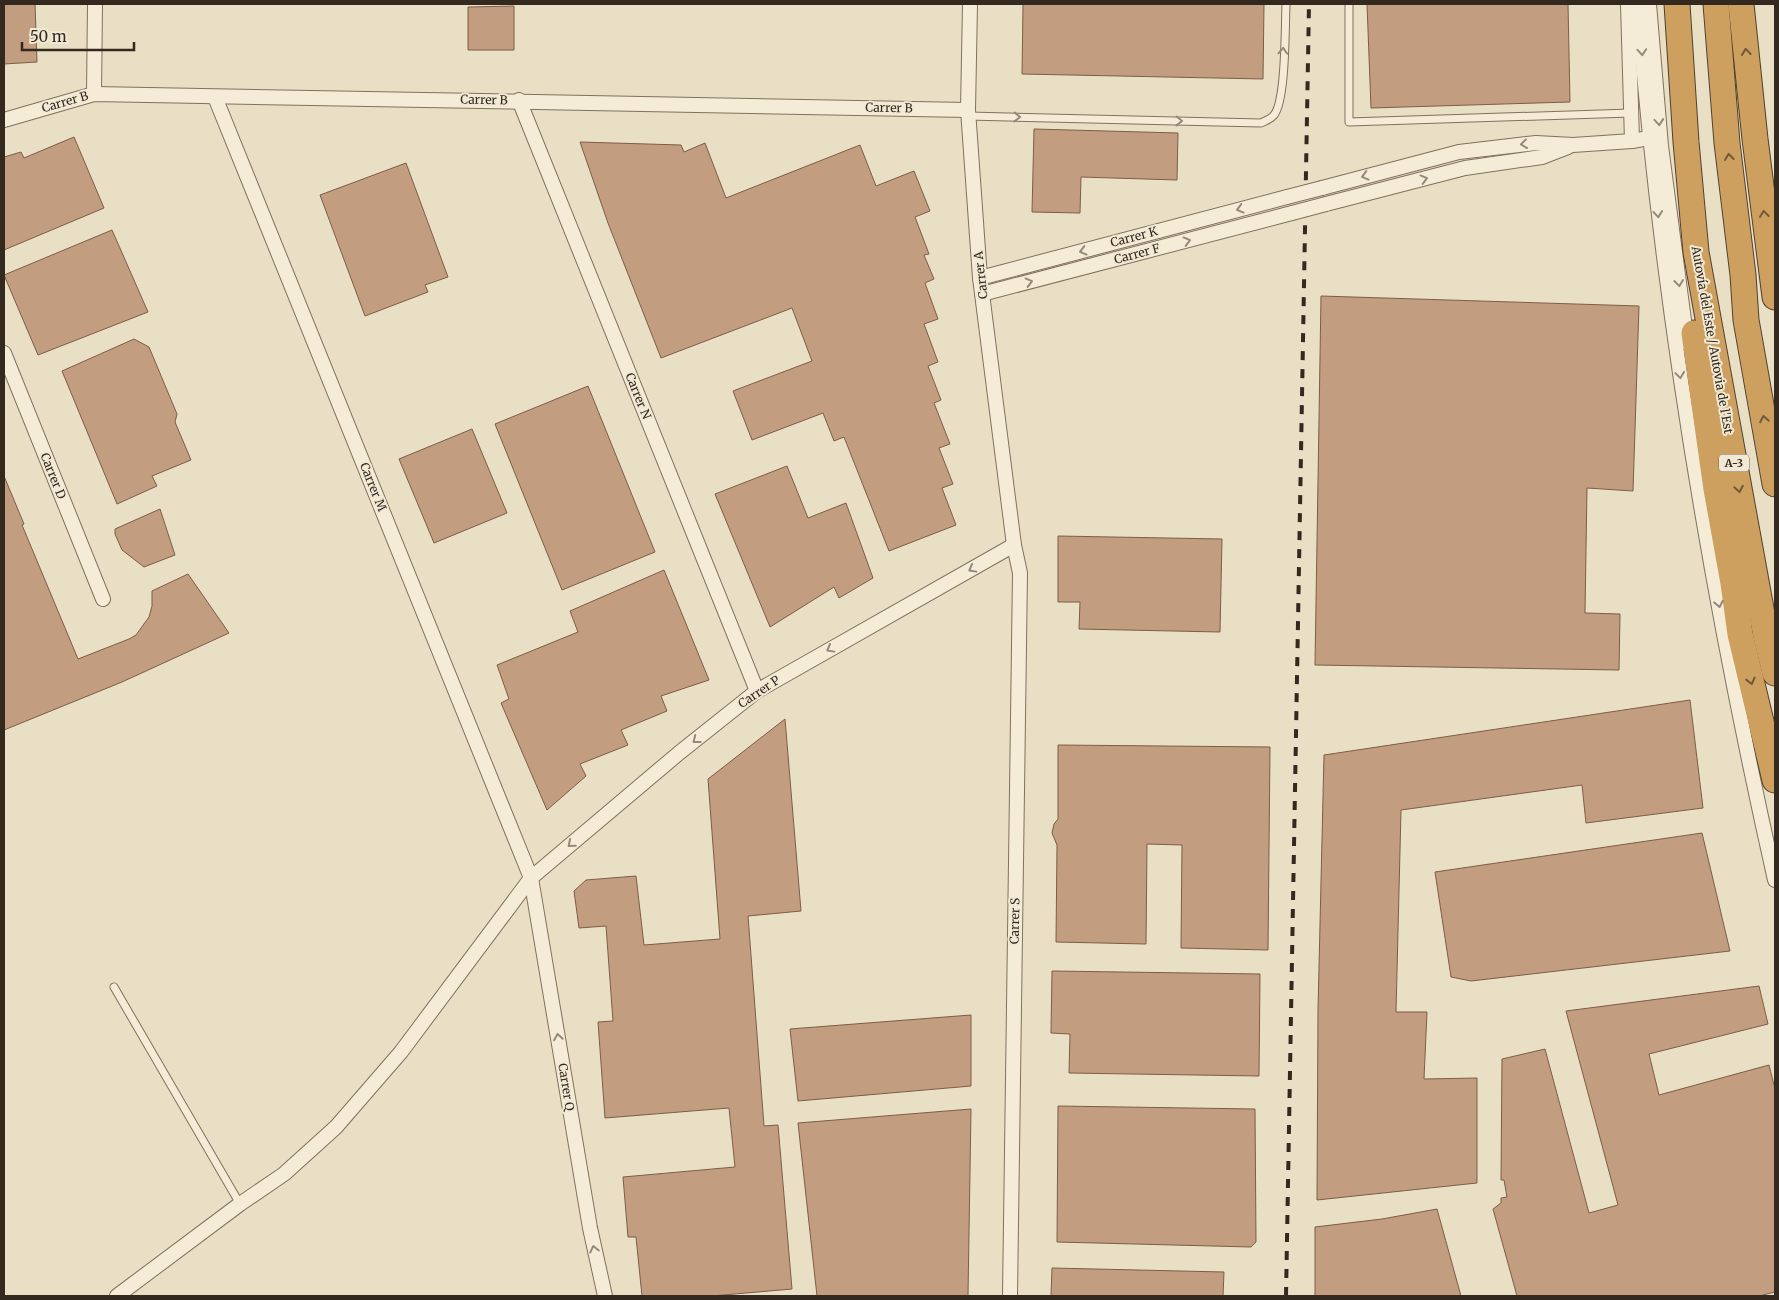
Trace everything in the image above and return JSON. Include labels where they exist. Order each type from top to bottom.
[{"type":"highway","name":"Autovía del Este / Autovia de l'Est","points":[[1677,4],[1686,142],[1696,252],[1764,626],[1775,673]]},
{"type":"highway","points":[[1716,4],[1727,143],[1743,275],[1746,320],[1775,484]]},
{"type":"highway","points":[[1742,4],[1754,139],[1775,297]]},
{"type":"highway","points":[[1696,252],[1692,314],[1716,489],[1740,634],[1775,780]]},
{"type":"highway","points":[[1743,275],[1762,316],[1775,395]]},
{"type":"street","points":[[94,94],[95,4]]},
{"type":"street","name":"Carrer A","points":[[970,4],[968,113],[980,278],[1014,545]]},
{"type":"street","points":[[1628,4],[1632,141]]},
{"type":"street","points":[[1638,4],[1649,138],[1660,234],[1698,494],[1775,880]]},
{"type":"street","points":[[1649,4],[1661,146],[1694,396],[1708,491],[1724,576],[1740,634]]},
{"type":"street","name":"Carrer B","points":[[4,120],[94,94],[519,100],[968,113]]},
{"type":"street","name":"Carrer M","points":[[215,97],[531,878]]},
{"type":"street","name":"Carrer N","points":[[519,100],[757,691]]},
{"type":"street","points":[[1573,146],[1649,138]]},
{"type":"street","name":"Carrer K","points":[[980,278],[1459,152],[1536,143],[1573,146]]},
{"type":"street","name":"Carrer F","points":[[982,294],[1465,168],[1542,157],[1573,146]]},
{"type":"street","name":"Carrer D","points":[[4,353],[103,600]]},
{"type":"street","name":"Carrer P","points":[[117,1296],[240,1204],[284,1174],[336,1126],[401,1052],[531,878],[679,753],[757,691],[1014,545]]},
{"type":"street","name":"Carrer S","points":[[1010,1296],[1020,573],[1014,545]]},
{"type":"street","name":"Carrer Q","points":[[531,878],[590,1228],[605,1296]]},
{"type":"lane","points":[[968,113],[1260,123],[1275,115],[1281,96],[1286,4]]},
{"type":"lane","points":[[1349,4],[1349,122],[1631,113]]},
{"type":"lane","points":[[114,987],[240,1204]]},
{"type":"building","points":[[4,4],[35,4],[37,62],[4,64]]},
{"type":"building","points":[[1023,4],[1264,4],[1263,79],[1022,74]]},
{"type":"building","points":[[1367,4],[1568,4],[1570,102],[1371,108]]},
{"type":"building","points":[[514,6],[514,50],[468,50],[468,7]]},
{"type":"building","points":[[1034,129],[1178,133],[1177,180],[1081,177],[1080,213],[1032,212]]},
{"type":"building","points":[[74,137],[104,208],[4,250],[4,157],[21,152],[24,158]]},
{"type":"building","points":[[580,142],[681,145],[684,152],[705,143],[726,198],[860,145],[876,186],[914,171],[930,211],[915,217],[929,254],[924,255],[934,279],[925,283],[938,319],[924,324],[938,362],[928,366],[941,400],[934,403],[950,444],[939,448],[953,484],[942,488],[956,525],[889,551],[844,437],[834,441],[823,413],[752,440],[733,391],[812,361],[792,308],[661,358],[608,223]]},
{"type":"building","points":[[406,163],[448,277],[425,285],[428,292],[365,316],[320,195]]},
{"type":"building","points":[[112,230],[148,312],[38,355],[4,275]]},
{"type":"building","points":[[1321,296],[1639,306],[1633,491],[1587,488],[1585,613],[1620,614],[1619,670],[1315,665]]},
{"type":"building","points":[[134,339],[149,347],[177,414],[175,422],[191,460],[152,476],[157,486],[117,504],[62,371]]},
{"type":"building","points":[[588,386],[655,552],[562,590],[495,424]]},
{"type":"building","points":[[472,429],[507,513],[434,543],[399,459]]},
{"type":"building","points":[[787,466],[808,518],[846,503],[873,578],[839,598],[834,587],[770,627],[715,494]]},
{"type":"building","points":[[4,476],[24,524],[22,525],[78,659],[136,635],[149,617],[152,606],[152,591],[188,574],[229,633],[122,682],[4,730]]},
{"type":"building","points":[[160,509],[175,555],[144,567],[122,550],[115,534],[115,529]]},
{"type":"building","points":[[1058,536],[1222,539],[1220,632],[1079,629],[1080,602],[1058,602]]},
{"type":"building","points":[[664,570],[709,680],[661,696],[667,711],[621,730],[628,745],[580,764],[586,776],[547,810],[501,703],[509,699],[497,665],[578,632],[570,611]]},
{"type":"building","points":[[1690,700],[1703,808],[1586,823],[1582,785],[1401,810],[1396,1012],[1427,1012],[1424,1079],[1477,1078],[1477,1183],[1317,1200],[1318,1010],[1324,755]]},
{"type":"building","points":[[785,719],[801,911],[748,916],[764,1126],[778,1125],[792,1289],[712,1296],[642,1296],[636,1237],[628,1237],[623,1177],[735,1167],[729,1108],[605,1118],[598,1022],[613,1021],[606,926],[579,928],[574,891],[586,880],[636,876],[644,945],[720,939],[708,779]]},
{"type":"building","points":[[1058,745],[1270,747],[1268,950],[1181,948],[1182,845],[1147,844],[1146,944],[1056,942],[1057,845],[1052,833],[1054,824],[1058,819]]},
{"type":"building","points":[[1702,833],[1730,951],[1471,981],[1451,977],[1435,872]]},
{"type":"building","points":[[1052,971],[1260,974],[1259,1076],[1069,1073],[1070,1034],[1051,1033]]},
{"type":"building","points":[[1759,986],[1768,1024],[1649,1054],[1659,1095],[1769,1065],[1775,1089],[1775,1292],[1759,1296],[1517,1296],[1493,1209],[1501,1203],[1501,1198],[1507,1197],[1504,1180],[1501,1180],[1502,1059],[1545,1049],[1589,1213],[1618,1205],[1566,1011]]},
{"type":"building","points":[[971,1015],[971,1086],[798,1101],[790,1029]]},
{"type":"building","points":[[1058,1106],[1255,1109],[1256,1242],[1251,1247],[1057,1242]]},
{"type":"building","points":[[971,1109],[968,1296],[817,1296],[798,1123]]},
{"type":"building","points":[[1437,1209],[1461,1296],[1315,1296],[1315,1227],[1382,1219]]},
{"type":"building","points":[[1052,1268],[1224,1272],[1223,1296],[1051,1296]]},
{"type":"railway","points":[[1286,1296],[1309,4]]}]
